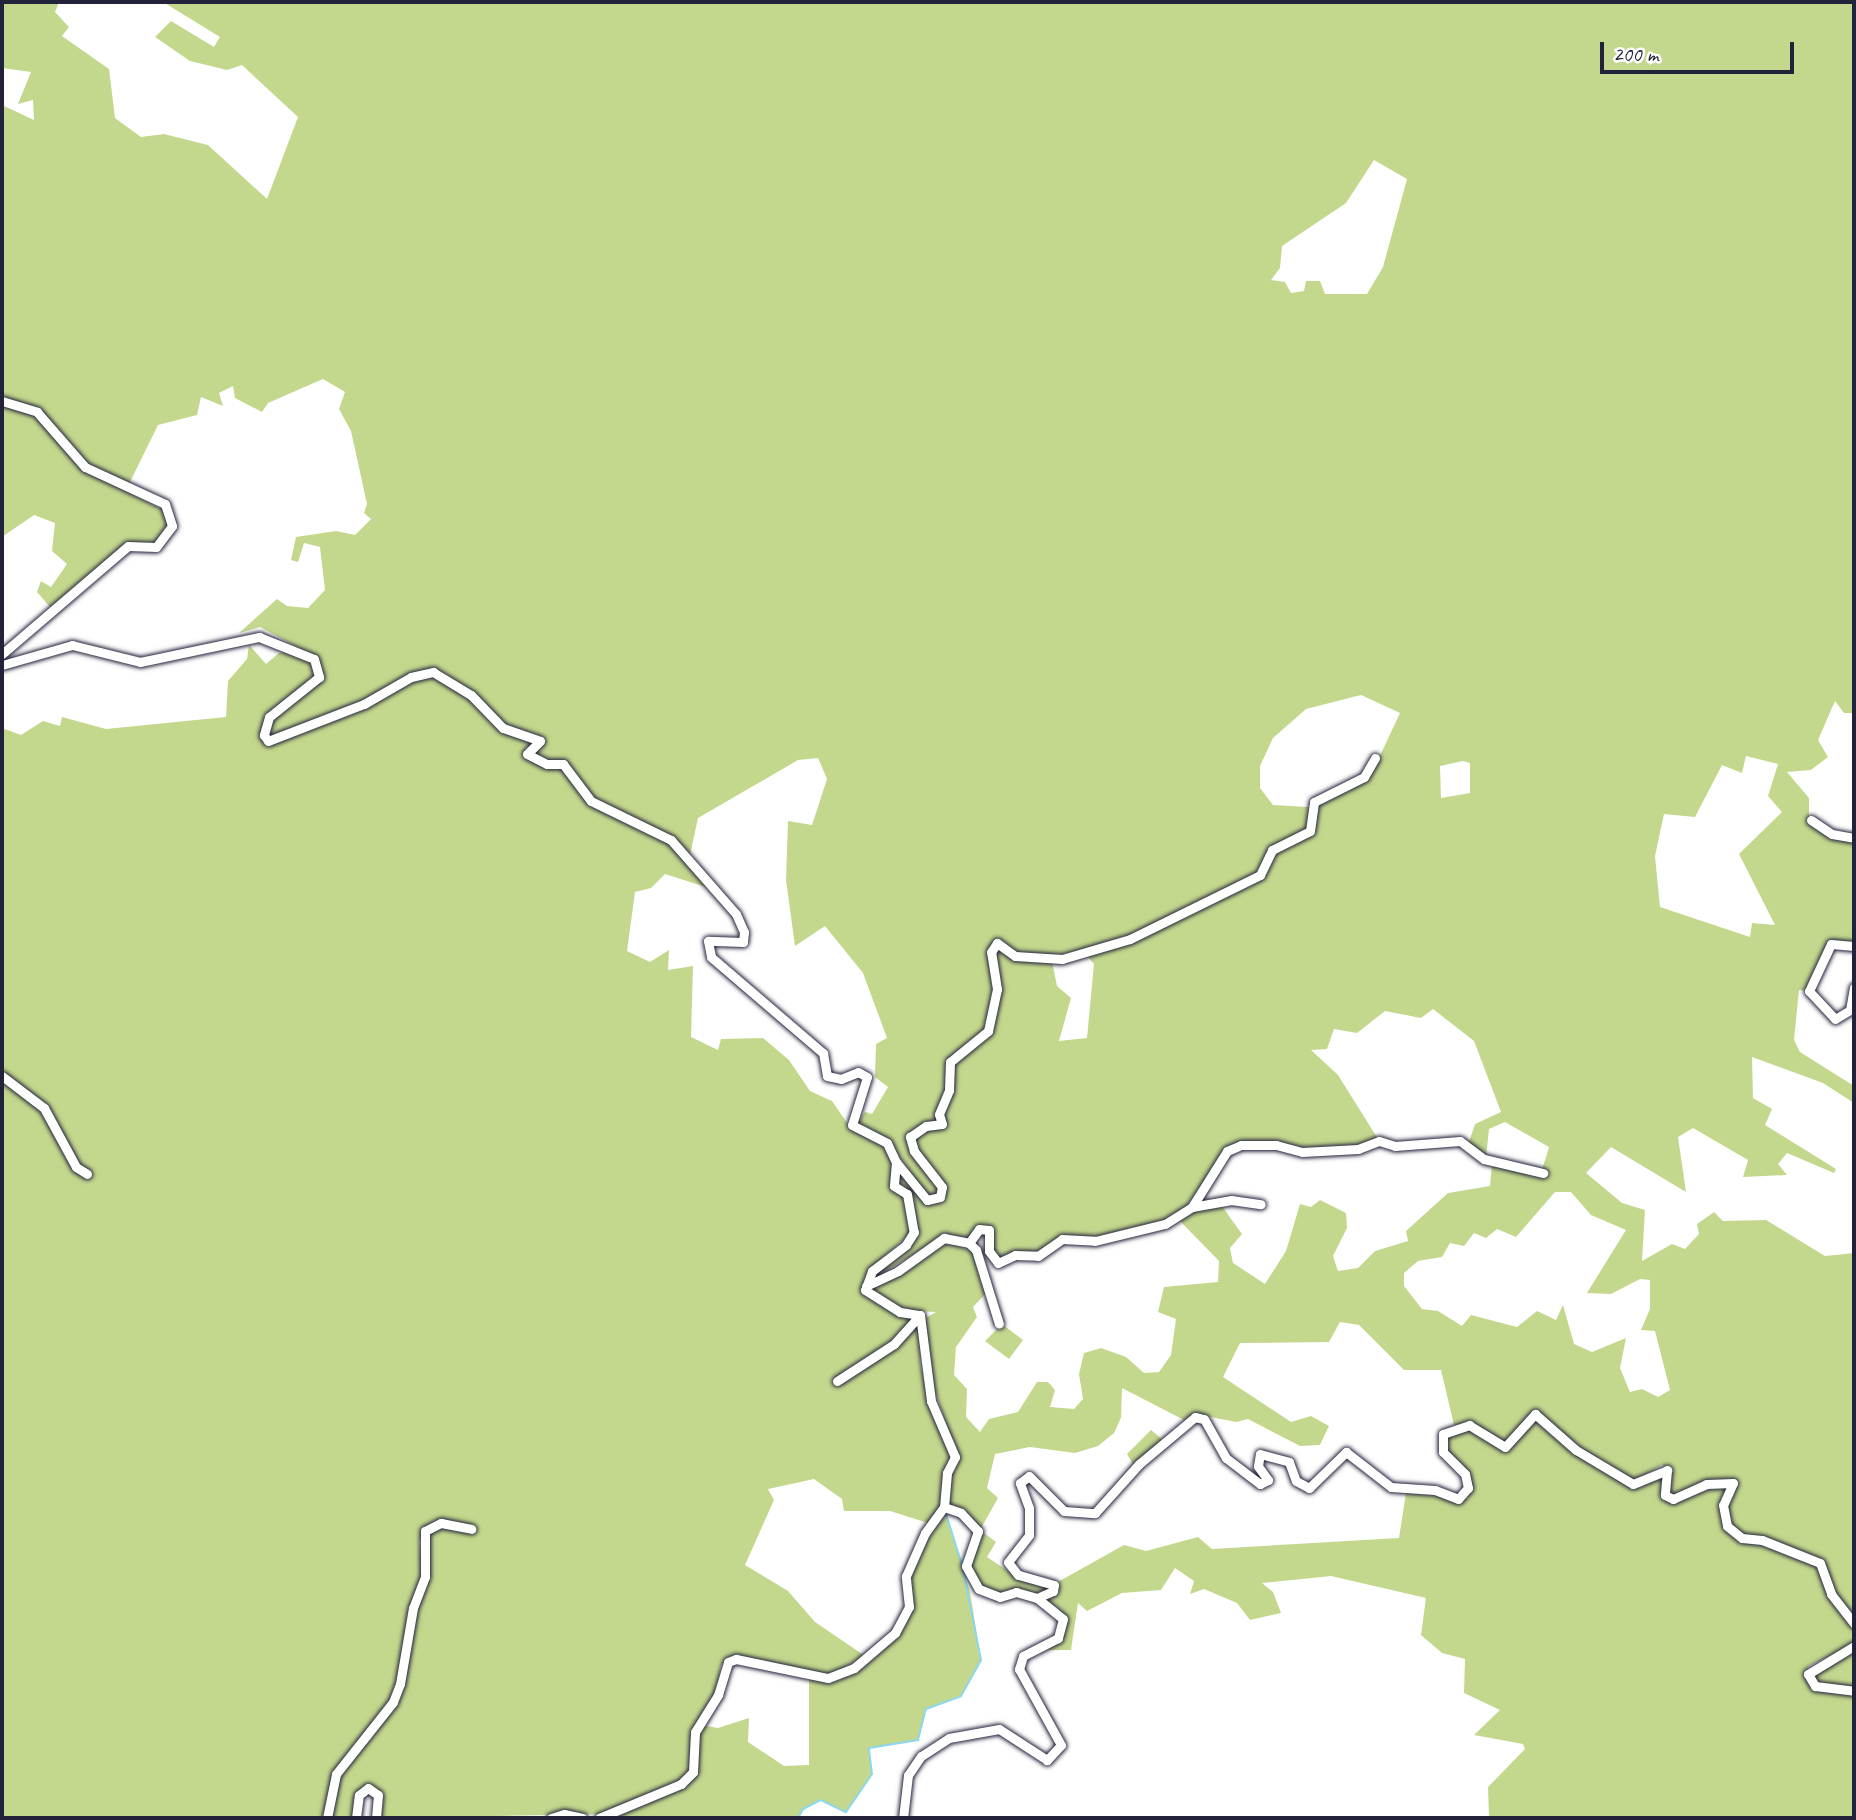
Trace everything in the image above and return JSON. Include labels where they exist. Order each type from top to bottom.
[{"type":"street","points":[[2,401],[37,412],[85,467],[165,504],[172,526],[156,547],[128,546],[2,654]]},
{"type":"street","points":[[2,665],[72,645],[140,662],[259,637],[314,659],[319,677],[269,717],[264,735],[268,741],[364,704],[411,677],[438,674],[462,695],[471,695],[503,728],[540,741],[527,754],[547,764],[563,764],[591,801],[671,840],[689,857],[744,932],[743,942],[708,941],[711,957],[823,1053],[827,1076],[841,1079],[858,1072],[867,1077],[852,1125],[887,1143],[895,1162],[927,1200],[940,1196],[942,1187],[914,1152],[910,1137],[926,1126],[942,1124],[939,1114],[949,1090],[950,1062],[988,1031],[997,989],[991,952],[997,943],[1015,956],[1062,959],[1130,939],[1260,875],[1272,850],[1310,831],[1314,802],[1364,777],[1375,758]]},
{"type":"street","points":[[1811,820],[1832,834],[1854,838]]},
{"type":"street","points":[[1854,946],[1831,944],[1809,991],[1835,1019],[1850,1010],[1854,987]]},
{"type":"street","points":[[2,1076],[44,1108],[76,1167],[87,1174]]},
{"type":"street","points":[[1192,1207],[1227,1151],[1241,1145],[1276,1145],[1302,1152],[1358,1149],[1379,1141],[1395,1146],[1460,1141],[1484,1160],[1544,1173]]},
{"type":"street","points":[[866,1286],[872,1271],[906,1245],[914,1232],[907,1195],[894,1186],[895,1162]]},
{"type":"street","points":[[969,1243],[984,1228],[992,1236],[989,1251],[998,1262],[1015,1255],[1030,1258],[1062,1239],[1095,1241],[1165,1224],[1192,1207],[1231,1200],[1261,1204]]},
{"type":"street","points":[[866,1286],[898,1271],[944,1238],[969,1243],[976,1250],[999,1324]]},
{"type":"street","points":[[866,1286],[881,1303],[920,1315]]},
{"type":"street","points":[[837,1381],[894,1344],[920,1315]]},
{"type":"street","points":[[599,1818],[681,1784],[693,1772],[695,1732],[718,1695],[728,1662],[736,1658],[828,1678],[854,1668],[895,1633],[909,1607],[906,1576],[930,1523],[944,1507],[947,1473],[955,1457],[931,1401],[920,1315]]},
{"type":"street","points":[[1037,1598],[1053,1591],[1054,1585],[1018,1575],[1008,1562],[1029,1535],[1028,1508],[1020,1490],[1029,1476],[1064,1511],[1095,1513],[1139,1464],[1195,1417],[1204,1419],[1226,1458],[1261,1484],[1268,1480],[1258,1466],[1260,1454],[1289,1462],[1296,1481],[1309,1488],[1346,1452],[1374,1479],[1391,1487],[1435,1490],[1458,1499],[1465,1497],[1468,1488],[1465,1474],[1443,1452],[1443,1434],[1469,1425],[1505,1447],[1535,1414],[1576,1450],[1633,1484],[1643,1484],[1663,1467],[1668,1476],[1665,1495],[1673,1499],[1706,1484],[1733,1483],[1723,1505],[1727,1526],[1742,1538],[1762,1540],[1820,1563],[1830,1594],[1854,1623]]},
{"type":"street","points":[[903,1818],[908,1774],[921,1756],[949,1738],[999,1730],[1041,1759],[1060,1751],[1059,1737],[1019,1669],[1023,1656],[1064,1630],[1057,1609],[1037,1598],[1016,1592],[1000,1597],[979,1589],[965,1566],[978,1531],[961,1513],[944,1507]]},
{"type":"street","points":[[327,1818],[336,1774],[393,1702],[400,1684],[413,1608],[425,1577],[425,1531],[441,1523],[471,1529]]},
{"type":"street","points":[[1854,1646],[1808,1674],[1815,1686],[1854,1691]]},
{"type":"street","points":[[356,1818],[359,1795],[369,1788],[378,1795],[376,1818]]},
{"type":"street","points":[[551,1818],[564,1814],[583,1818]]},
{"type":"green space","points":[[2,2],[59,2],[55,12],[69,27],[62,36],[109,69],[115,118],[141,137],[164,134],[208,145],[267,199],[298,117],[242,65],[227,70],[190,61],[155,37],[171,21],[214,47],[220,37],[163,2],[1854,2],[1854,713],[1844,713],[1835,701],[1818,740],[1828,757],[1811,770],[1787,772],[1809,798],[1809,822],[1831,836],[1854,841],[1854,944],[1827,946],[1806,991],[1799,990],[1794,1040],[1800,1052],[1854,1086],[1854,1103],[1823,1083],[1752,1057],[1753,1098],[1772,1109],[1765,1125],[1836,1169],[1834,1173],[1787,1153],[1778,1164],[1787,1175],[1743,1177],[1748,1160],[1693,1128],[1678,1137],[1686,1192],[1611,1147],[1586,1173],[1622,1203],[1645,1210],[1642,1261],[1672,1244],[1685,1249],[1699,1234],[1697,1224],[1714,1212],[1723,1221],[1766,1220],[1825,1256],[1854,1253],[1854,1619],[1833,1593],[1822,1562],[1763,1537],[1743,1535],[1729,1524],[1725,1506],[1736,1482],[1729,1478],[1674,1497],[1666,1485],[1669,1468],[1662,1465],[1634,1481],[1577,1448],[1535,1411],[1504,1444],[1470,1423],[1454,1425],[1441,1370],[1404,1370],[1359,1325],[1340,1322],[1329,1342],[1240,1343],[1223,1377],[1291,1422],[1311,1416],[1329,1426],[1320,1445],[1300,1446],[1248,1419],[1236,1422],[1195,1414],[1186,1421],[1122,1388],[1121,1418],[1114,1433],[1098,1446],[1075,1453],[1030,1447],[995,1454],[987,1488],[998,1498],[980,1530],[962,1510],[947,1505],[950,1473],[958,1457],[925,1363],[924,1319],[936,1312],[901,1310],[868,1287],[944,1241],[974,1252],[988,1291],[973,1307],[977,1317],[956,1347],[954,1375],[967,1389],[966,1417],[980,1432],[989,1419],[1018,1412],[1037,1382],[1048,1382],[1055,1390],[1050,1407],[1074,1409],[1083,1399],[1079,1374],[1084,1353],[1101,1348],[1126,1357],[1144,1373],[1159,1372],[1171,1355],[1176,1319],[1158,1312],[1164,1287],[1218,1282],[1219,1261],[1180,1221],[1193,1209],[1221,1205],[1242,1234],[1230,1248],[1233,1263],[1265,1284],[1286,1251],[1300,1204],[1311,1207],[1320,1200],[1346,1213],[1347,1228],[1333,1256],[1338,1271],[1358,1268],[1375,1251],[1408,1241],[1406,1231],[1448,1193],[1490,1186],[1492,1165],[1546,1176],[1542,1170],[1549,1147],[1505,1122],[1489,1129],[1486,1157],[1469,1142],[1475,1124],[1501,1112],[1474,1041],[1433,1009],[1421,1018],[1385,1011],[1357,1033],[1334,1029],[1327,1049],[1311,1050],[1338,1075],[1378,1139],[1358,1146],[1302,1150],[1276,1142],[1231,1145],[1178,1217],[1095,1239],[1061,1237],[1037,1254],[1014,1252],[999,1260],[992,1250],[990,1229],[978,1227],[968,1240],[943,1236],[870,1281],[917,1233],[909,1193],[896,1185],[897,1168],[925,1202],[936,1202],[944,1193],[942,1180],[916,1150],[912,1138],[943,1124],[940,1114],[947,1104],[952,1063],[990,1032],[999,989],[994,948],[1002,946],[1015,959],[1052,961],[1057,986],[1071,998],[1059,1041],[1087,1038],[1094,964],[1087,956],[1132,941],[1261,877],[1269,856],[1312,832],[1316,804],[1371,775],[1400,713],[1361,695],[1306,709],[1273,738],[1260,766],[1260,788],[1273,805],[1308,807],[1309,825],[1305,833],[1266,853],[1258,873],[1130,937],[1078,954],[1015,954],[1004,941],[991,945],[994,989],[986,1031],[948,1061],[944,1101],[937,1113],[940,1123],[925,1124],[908,1136],[912,1153],[940,1187],[938,1195],[928,1198],[889,1141],[855,1126],[865,1112],[872,1114],[888,1087],[875,1077],[876,1044],[887,1038],[863,973],[825,926],[795,946],[786,880],[788,821],[812,825],[827,779],[818,758],[798,760],[698,818],[690,855],[672,838],[593,799],[565,762],[547,761],[529,752],[541,749],[541,739],[505,726],[472,694],[433,670],[411,674],[363,702],[269,738],[272,718],[322,677],[316,657],[260,627],[239,633],[277,599],[287,606],[308,608],[325,590],[320,547],[304,543],[298,562],[291,560],[296,537],[336,531],[355,535],[371,519],[364,513],[367,504],[351,431],[339,409],[345,392],[323,379],[268,403],[262,412],[235,398],[233,386],[219,393],[223,406],[201,397],[197,415],[158,425],[129,484],[87,463],[40,409],[2,397],[2,105],[34,120],[33,100],[18,104],[31,72],[2,68]],"holes":[[[1374,160],[1407,179],[1383,267],[1367,294],[1325,294],[1320,281],[1306,281],[1304,291],[1291,293],[1285,282],[1271,280],[1280,268],[1282,246],[1346,203]],[[1746,756],[1778,764],[1768,796],[1782,812],[1739,854],[1775,925],[1752,923],[1750,937],[1660,907],[1655,856],[1664,814],[1695,817],[1722,765],[1742,773]],[[1463,761],[1470,763],[1470,793],[1441,798],[1440,766]],[[1555,1192],[1571,1192],[1591,1215],[1626,1230],[1587,1293],[1611,1294],[1640,1279],[1650,1280],[1650,1309],[1641,1330],[1655,1331],[1670,1390],[1658,1397],[1642,1389],[1630,1392],[1620,1368],[1626,1338],[1592,1352],[1574,1344],[1563,1305],[1556,1320],[1537,1311],[1517,1327],[1471,1315],[1462,1326],[1438,1311],[1422,1309],[1404,1286],[1404,1273],[1418,1261],[1442,1257],[1450,1243],[1464,1246],[1474,1233],[1486,1238],[1497,1229],[1516,1237]]]},
{"type":"green space","points":[[2,405],[34,415],[83,470],[167,512],[168,525],[154,544],[130,542],[50,607],[37,592],[41,581],[51,587],[67,564],[52,551],[55,523],[34,515],[2,537]]},
{"type":"green space","points":[[249,645],[266,664],[279,653],[291,652],[312,661],[317,677],[267,715],[261,735],[268,743],[325,724],[412,679],[433,674],[470,697],[502,730],[538,743],[525,748],[526,755],[547,766],[562,766],[590,803],[670,842],[712,889],[665,874],[651,888],[635,892],[627,951],[650,962],[669,950],[668,970],[693,966],[691,1037],[718,1050],[721,1039],[763,1038],[789,1060],[810,1091],[832,1101],[852,1130],[885,1144],[893,1163],[892,1187],[905,1196],[912,1232],[870,1269],[863,1290],[899,1314],[914,1315],[893,1342],[840,1376],[843,1380],[895,1346],[919,1318],[920,1363],[929,1402],[953,1456],[945,1472],[942,1505],[928,1523],[890,1511],[844,1511],[842,1499],[814,1479],[768,1489],[774,1500],[745,1565],[788,1591],[815,1622],[865,1656],[828,1676],[736,1656],[728,1660],[721,1665],[716,1694],[693,1732],[690,1771],[680,1782],[609,1814],[378,1818],[381,1794],[369,1786],[357,1794],[353,1818],[329,1818],[339,1775],[395,1703],[402,1685],[415,1609],[427,1577],[427,1532],[441,1526],[475,1532],[441,1521],[423,1529],[419,1542],[423,1577],[411,1608],[398,1684],[391,1700],[334,1773],[324,1818],[2,1818],[2,728],[21,735],[43,721],[60,726],[62,717],[106,729],[226,717],[228,681],[247,659]]},
{"type":"green space","points":[[1002,1324],[1023,1340],[1009,1359],[985,1341]]},
{"type":"green space","points":[[1535,1416],[1632,1486],[1666,1475],[1663,1497],[1673,1502],[1729,1483],[1720,1504],[1725,1528],[1818,1565],[1854,1627],[1854,1644],[1809,1666],[1805,1674],[1810,1683],[1854,1693],[1854,1818],[1489,1818],[1488,1787],[1525,1749],[1523,1744],[1474,1735],[1500,1710],[1464,1693],[1465,1659],[1442,1653],[1421,1635],[1426,1598],[1331,1576],[1262,1583],[1273,1592],[1281,1613],[1250,1620],[1237,1603],[1204,1589],[1190,1594],[1194,1581],[1175,1568],[1161,1590],[1122,1593],[1087,1611],[1078,1603],[1071,1650],[1043,1650],[1066,1631],[1059,1608],[1043,1598],[1056,1583],[1124,1545],[1146,1551],[1198,1537],[1212,1549],[1399,1538],[1406,1493],[1467,1499],[1470,1488],[1445,1451],[1445,1436],[1469,1427],[1505,1449]]},
{"type":"green space","points":[[1151,1430],[1163,1440],[1134,1466],[1127,1454]]},
{"type":"green space","points":[[944,1509],[970,1592],[981,1660],[961,1696],[926,1709],[918,1740],[869,1748],[872,1774],[846,1812],[821,1800],[803,1809],[798,1818],[611,1818],[694,1773],[701,1725],[718,1728],[749,1718],[748,1742],[784,1766],[809,1765],[809,1677],[842,1678],[908,1622],[909,1577]]},
{"type":"green space","points":[[980,1530],[996,1542],[987,1557],[1017,1577],[1053,1588],[1037,1595],[1016,1590],[1000,1594],[981,1587],[968,1566]]},
{"type":"green space","points":[[1854,1649],[1854,1688],[1816,1684],[1812,1670]]},
{"type":"waterway","points":[[946,1514],[962,1565]]},
{"type":"waterway","points":[[798,1818],[803,1809],[821,1800],[846,1812],[872,1774],[869,1748],[918,1740],[926,1709],[961,1696],[981,1660],[963,1570]]}]
